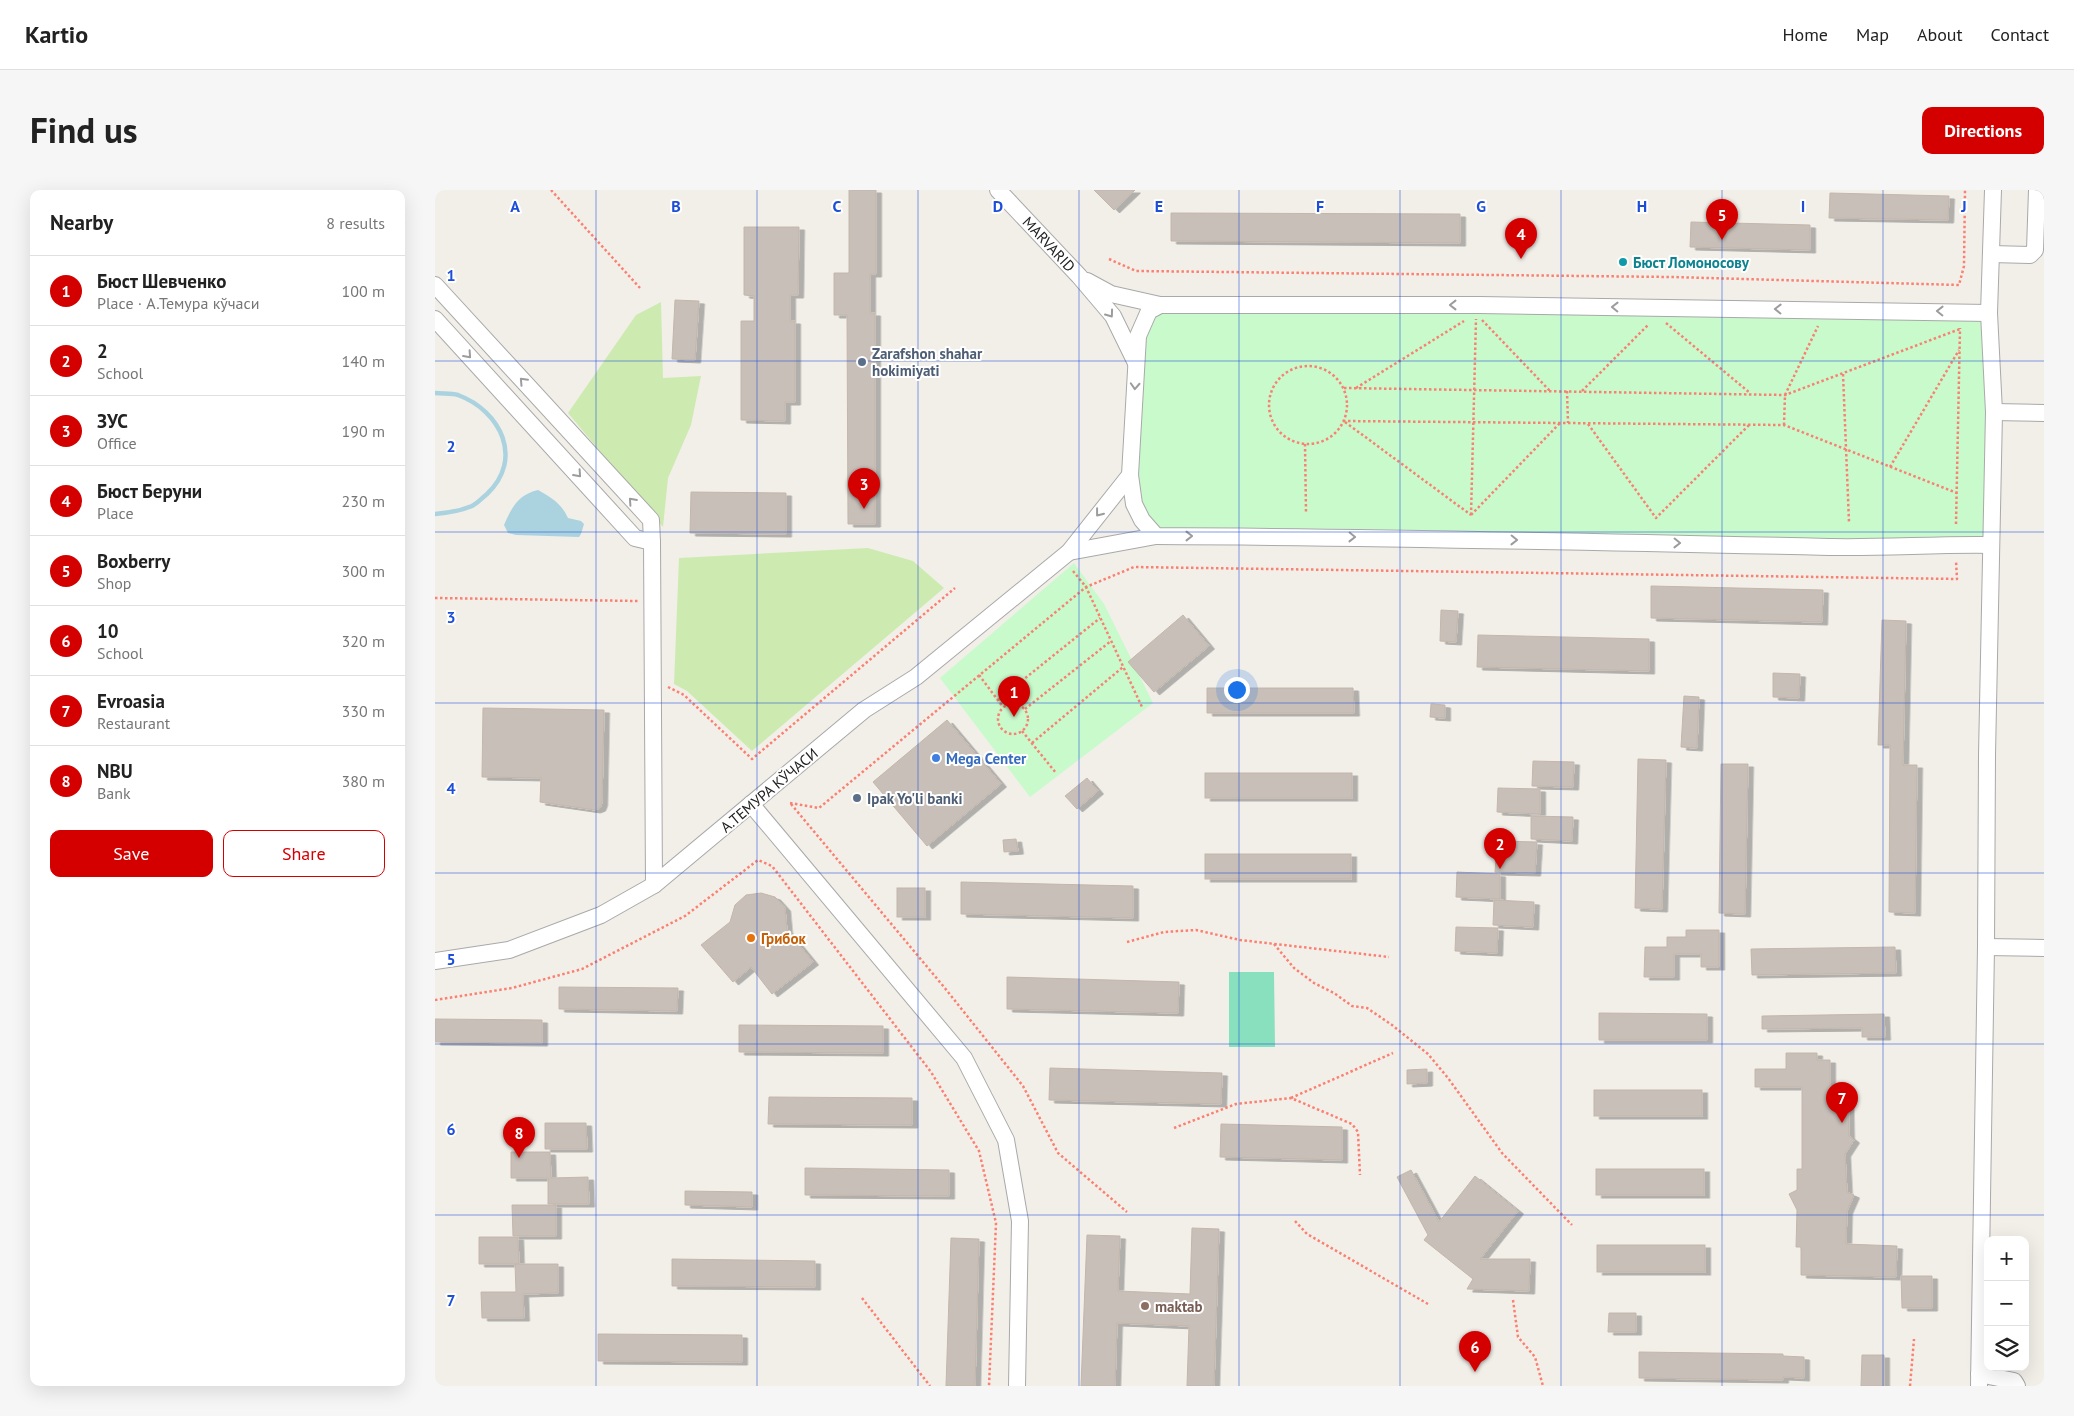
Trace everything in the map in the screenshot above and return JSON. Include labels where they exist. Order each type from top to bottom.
[{"type":"street","name":"MARVARID","points":[[998,190],[1079,276]]},
{"type":"street","points":[[1993,190],[1989,313],[1995,412],[1987,745],[1986,947],[1979,1380],[2014,1381],[2017,1386]]},
{"type":"street","points":[[1991,254],[2030,256],[2035,250],[2037,190]]},
{"type":"street","points":[[1079,276],[1111,294],[1159,305],[1479,305],[1989,313]]},
{"type":"street","points":[[1079,276],[1113,316],[1136,363]]},
{"type":"street","points":[[435,285],[651,520],[654,885]]},
{"type":"street","points":[[1156,536],[1142,520],[1135,504],[1130,475],[1139,336],[1149,310],[1159,305]]},
{"type":"street","points":[[435,319],[635,538],[652,542]]},
{"type":"street","points":[[1995,412],[2044,413]]},
{"type":"street","name":"А.ТЕМУРА КЎЧАСИ","points":[[435,961],[509,950],[601,916],[654,885],[865,710],[916,677],[1069,552],[1130,475]]},
{"type":"street","points":[[1069,552],[1156,536],[1345,536],[1857,547],[1955,544],[1991,545]]},
{"type":"street","points":[[751,804],[964,1058],[1006,1140],[1019,1221],[1017,1386]]},
{"type":"street","points":[[1986,947],[2044,948]]},
{"type":"path","points":[[551,190],[640,288]]},
{"type":"path","points":[[1109,259],[1136,271],[1672,277],[1959,285],[1965,266],[1965,190]]},
{"type":"path","points":[[1471,515],[1476,313],[1550,391]]},
{"type":"path","points":[[1355,388],[1468,318]]},
{"type":"path","points":[[1785,425],[1785,395],[1822,318]]},
{"type":"path","points":[[1956,524],[1960,320]]},
{"type":"path","points":[[1581,392],[1650,322]]},
{"type":"path","points":[[1664,322],[1751,394]]},
{"type":"path","points":[[1343,388],[1785,395],[1960,329]]},
{"type":"path","points":[[1890,467],[1959,349]]},
{"type":"path","points":[[1305,365],[1317,366],[1329,371],[1343,388],[1348,403],[1343,421],[1340,428],[1330,438],[1318,443],[1305,444],[1292,441],[1281,433],[1273,422],[1269,403],[1274,385],[1287,372],[1305,365]]},
{"type":"path","points":[[1843,373],[1849,522]]},
{"type":"path","points":[[1567,391],[1568,423]]},
{"type":"path","points":[[1343,421],[1785,425],[1957,493]]},
{"type":"path","points":[[1343,421],[1471,515]]},
{"type":"path","points":[[1471,515],[1560,423]]},
{"type":"path","points":[[1588,423],[1656,518],[1749,425]]},
{"type":"path","points":[[1305,444],[1307,512]]},
{"type":"path","points":[[1127,1212],[1058,1153],[1023,1086],[790,803],[819,808],[1086,588],[1134,567],[1957,579],[1955,557]]},
{"type":"path","points":[[1073,571],[1086,588],[1142,707]]},
{"type":"path","points":[[653,680],[684,695],[752,759],[955,588]]},
{"type":"path","points":[[435,598],[653,601]]},
{"type":"path","points":[[998,700],[1100,618]]},
{"type":"path","points":[[1025,709],[1111,641]]},
{"type":"path","points":[[1032,743],[1123,667]]},
{"type":"path","points":[[979,675],[1003,707]]},
{"type":"path","points":[[1011,703],[1025,709],[1028,718],[1026,728],[1018,733],[1009,734],[1001,728],[997,718],[1003,707],[1011,703]]},
{"type":"path","points":[[1022,731],[1056,773]]},
{"type":"path","points":[[435,1000],[513,988],[582,969],[685,916],[758,860],[772,866],[931,1072],[979,1151],[996,1223],[989,1386]]},
{"type":"path","points":[[1127,942],[1164,932],[1196,930],[1240,940],[1389,957]]},
{"type":"path","points":[[1274,944],[1294,968],[1314,983],[1334,993],[1352,1006],[1367,1008],[1392,1025],[1427,1054],[1502,1153],[1572,1225]]},
{"type":"path","points":[[1174,1128],[1236,1104],[1291,1098],[1393,1052]]},
{"type":"path","points":[[1291,1098],[1353,1124],[1358,1132],[1360,1175]]},
{"type":"path","points":[[1295,1220],[1307,1234],[1428,1304]]},
{"type":"path","points":[[862,1298],[930,1386]]},
{"type":"path","points":[[1513,1300],[1518,1337],[1535,1357],[1543,1386]]},
{"type":"path","points":[[1910,1386],[1914,1339]]},
{"type":"green space","points":[[661,302],[663,378],[701,376],[691,425],[668,478],[663,527],[568,413],[636,315]]},
{"type":"green space","points":[[1149,311],[1989,313],[1991,545],[1156,536],[1134,504],[1136,363]]},
{"type":"green space","points":[[868,548],[913,561],[944,588],[752,751],[687,691],[674,684],[679,558]]},
{"type":"green space","points":[[1074,563],[1104,604],[1153,703],[1030,797],[940,678]]},
{"type":"green space","points":[[1229,972],[1274,972],[1275,1047],[1229,1047]]},
{"type":"water","points":[[538,490],[556,501],[568,518],[581,521],[584,524],[579,537],[516,535],[508,533],[504,525],[513,508],[521,498]]},
{"type":"building","name":"Zarafshon shahar hokimiyati","points":[[849,190],[876,190],[876,274],[870,274],[870,313],[875,313],[875,524],[848,524],[847,315],[834,315],[834,273],[849,273]]},
{"type":"building","points":[[1094,190],[1135,190],[1114,210]]},
{"type":"building","points":[[1830,193],[1949,196],[1948,220],[1829,218]]},
{"type":"building","points":[[1171,213],[1460,214],[1460,243],[1171,241]]},
{"type":"building","points":[[1691,222],[1810,225],[1810,250],[1690,247]]},
{"type":"building","points":[[744,227],[799,227],[798,295],[790,295],[790,321],[795,321],[795,402],[785,402],[785,421],[741,420],[741,321],[754,321],[754,296],[744,295]]},
{"type":"building","points":[[675,300],[699,301],[695,360],[672,359]]},
{"type":"building","points":[[691,492],[786,493],[786,534],[690,533]]},
{"type":"building","points":[[1651,586],[1823,590],[1822,622],[1651,618]]},
{"type":"building","points":[[1441,610],[1458,611],[1456,642],[1440,641]]},
{"type":"building","points":[[1183,615],[1209,646],[1154,692],[1128,662]]},
{"type":"building","points":[[1882,620],[1906,621],[1903,765],[1917,765],[1915,913],[1889,912],[1890,745],[1878,745]]},
{"type":"building","points":[[1478,635],[1649,639],[1649,671],[1477,667]]},
{"type":"building","points":[[1773,673],[1800,674],[1799,698],[1773,697]]},
{"type":"building","points":[[1207,688],[1353,688],[1354,713],[1207,713]]},
{"type":"building","points":[[1684,696],[1699,697],[1697,748],[1681,747]]},
{"type":"building","points":[[1431,704],[1445,705],[1445,718],[1430,717]]},
{"type":"building","points":[[483,708],[604,710],[602,803],[600,808],[595,810],[540,802],[541,778],[482,777]]},
{"type":"building","points":[[947,720],[1001,784],[927,846],[873,782]]},
{"type":"building","points":[[1638,759],[1666,760],[1662,909],[1635,908]]},
{"type":"building","points":[[1533,761],[1574,762],[1573,787],[1532,786]]},
{"type":"building","points":[[1721,764],[1748,764],[1745,914],[1719,913]]},
{"type":"building","points":[[1205,773],[1352,773],[1352,798],[1205,798]]},
{"type":"building","points":[[1087,778],[1098,791],[1077,809],[1065,796]]},
{"type":"building","points":[[1498,788],[1540,789],[1540,814],[1497,812]]},
{"type":"building","points":[[1531,816],[1573,817],[1572,841],[1531,839]]},
{"type":"building","points":[[1016,839],[1018,851],[1004,852],[1003,840]]},
{"type":"building","points":[[1497,841],[1537,842],[1535,873],[1495,872]]},
{"type":"building","points":[[1205,854],[1351,854],[1351,879],[1205,879]]},
{"type":"building","points":[[1457,872],[1500,874],[1500,899],[1456,897]]},
{"type":"building","points":[[961,882],[1133,886],[1133,918],[961,914]]},
{"type":"building","points":[[897,888],[925,888],[925,917],[897,917]]},
{"type":"building","name":"Грибок","points":[[761,893],[775,897],[785,908],[787,930],[813,962],[772,994],[751,967],[733,982],[701,945],[730,922],[735,905],[746,895]]},
{"type":"building","points":[[1494,900],[1534,902],[1533,927],[1493,925]]},
{"type":"building","points":[[1456,927],[1498,928],[1497,953],[1455,951]]},
{"type":"building","points":[[1686,930],[1719,930],[1719,967],[1701,967],[1701,954],[1674,954],[1674,977],[1644,977],[1645,947],[1667,947],[1667,937],[1686,937]]},
{"type":"building","points":[[1895,947],[1896,973],[1752,975],[1751,949]]},
{"type":"building","points":[[1007,977],[1179,982],[1178,1013],[1007,1009]]},
{"type":"building","points":[[559,987],[678,988],[677,1011],[559,1009]]},
{"type":"building","points":[[1599,1013],[1707,1014],[1707,1040],[1599,1040]]},
{"type":"building","points":[[1884,1014],[1885,1037],[1862,1037],[1862,1028],[1762,1029],[1762,1016]]},
{"type":"building","points":[[435,1019],[542,1020],[542,1043],[435,1042]]},
{"type":"building","points":[[739,1025],[883,1026],[883,1053],[739,1052]]},
{"type":"building","points":[[1786,1053],[1817,1053],[1817,1060],[1830,1060],[1830,1087],[1848,1087],[1849,1136],[1854,1140],[1845,1154],[1847,1192],[1854,1195],[1847,1211],[1846,1244],[1897,1246],[1896,1277],[1801,1275],[1801,1247],[1796,1247],[1797,1210],[1789,1194],[1797,1190],[1797,1169],[1802,1169],[1802,1087],[1755,1087],[1755,1069],[1786,1069]]},
{"type":"building","points":[[1050,1068],[1222,1073],[1221,1104],[1049,1100]]},
{"type":"building","points":[[1427,1069],[1427,1083],[1407,1084],[1407,1070]]},
{"type":"building","points":[[1594,1090],[1702,1090],[1702,1116],[1594,1116]]},
{"type":"building","points":[[769,1097],[912,1098],[912,1125],[768,1124]]},
{"type":"building","points":[[545,1123],[586,1123],[587,1149],[545,1149]]},
{"type":"building","points":[[1221,1124],[1342,1127],[1342,1160],[1220,1157]]},
{"type":"building","points":[[511,1152],[550,1152],[551,1178],[588,1177],[589,1204],[548,1204],[548,1178],[511,1178]]},
{"type":"building","points":[[805,1168],[949,1170],[949,1196],[805,1195]]},
{"type":"building","points":[[1596,1169],[1704,1169],[1704,1195],[1596,1195]]},
{"type":"building","points":[[1411,1170],[1439,1222],[1475,1176],[1518,1211],[1480,1259],[1530,1259],[1529,1291],[1467,1289],[1473,1279],[1424,1240],[1428,1235],[1397,1177]]},
{"type":"building","points":[[685,1191],[752,1192],[752,1207],[685,1205]]},
{"type":"building","points":[[512,1205],[556,1205],[556,1236],[513,1236]]},
{"type":"building","points":[[1192,1228],[1219,1229],[1214,1386],[1187,1386],[1189,1326],[1117,1323],[1115,1386],[1081,1386],[1087,1235],[1120,1236],[1118,1291],[1190,1294]]},
{"type":"building","points":[[479,1237],[518,1237],[519,1264],[479,1264]]},
{"type":"building","points":[[951,1238],[979,1239],[975,1386],[946,1386]]},
{"type":"building","points":[[1597,1245],[1705,1245],[1705,1272],[1597,1272]]},
{"type":"building","points":[[672,1259],[815,1261],[815,1287],[672,1286]]},
{"type":"building","points":[[515,1264],[558,1264],[558,1293],[523,1294],[524,1318],[482,1318],[481,1292],[516,1292]]},
{"type":"building","points":[[1901,1276],[1932,1276],[1932,1308],[1902,1308]]},
{"type":"building","points":[[1609,1313],[1636,1313],[1636,1332],[1608,1332]]},
{"type":"building","points":[[598,1334],[742,1335],[742,1362],[598,1361]]},
{"type":"building","points":[[1639,1352],[1783,1354],[1783,1356],[1804,1357],[1804,1378],[1783,1377],[1783,1380],[1639,1378]]},
{"type":"building","points":[[1862,1355],[1884,1355],[1884,1386],[1861,1386]]},
{"type":"waterway","points":[[435,393],[458,395],[473,402],[486,412],[496,424],[503,437],[505,452],[504,466],[498,480],[487,494],[472,506],[435,514]]},
{"type":"place","name":"Boxberry","points":[[1722,240]]},
{"type":"place","name":"Бюст Беруни","points":[[1521,259]]},
{"type":"place","name":"Бюст Ломоносову","points":[[1623,262]]},
{"type":"place","name":"Zarafshon shahar hokimiyati","points":[[862,362]]},
{"type":"place","name":"ЗУС","points":[[864,509]]},
{"type":"place","name":"Бюст Шевченко","points":[[1014,717]]},
{"type":"place","name":"Mega Center","points":[[936,758]]},
{"type":"place","name":"Ipak Yo'li banki","points":[[857,798]]},
{"type":"place","name":"2","points":[[1500,869]]},
{"type":"place","name":"Грибок","points":[[751,938]]},
{"type":"place","name":"Evroasia","points":[[1842,1123]]},
{"type":"place","name":"NBU","points":[[519,1158]]},
{"type":"place","name":"maktab","points":[[1145,1306]]},
{"type":"place","name":"10","points":[[1475,1372]]}]
